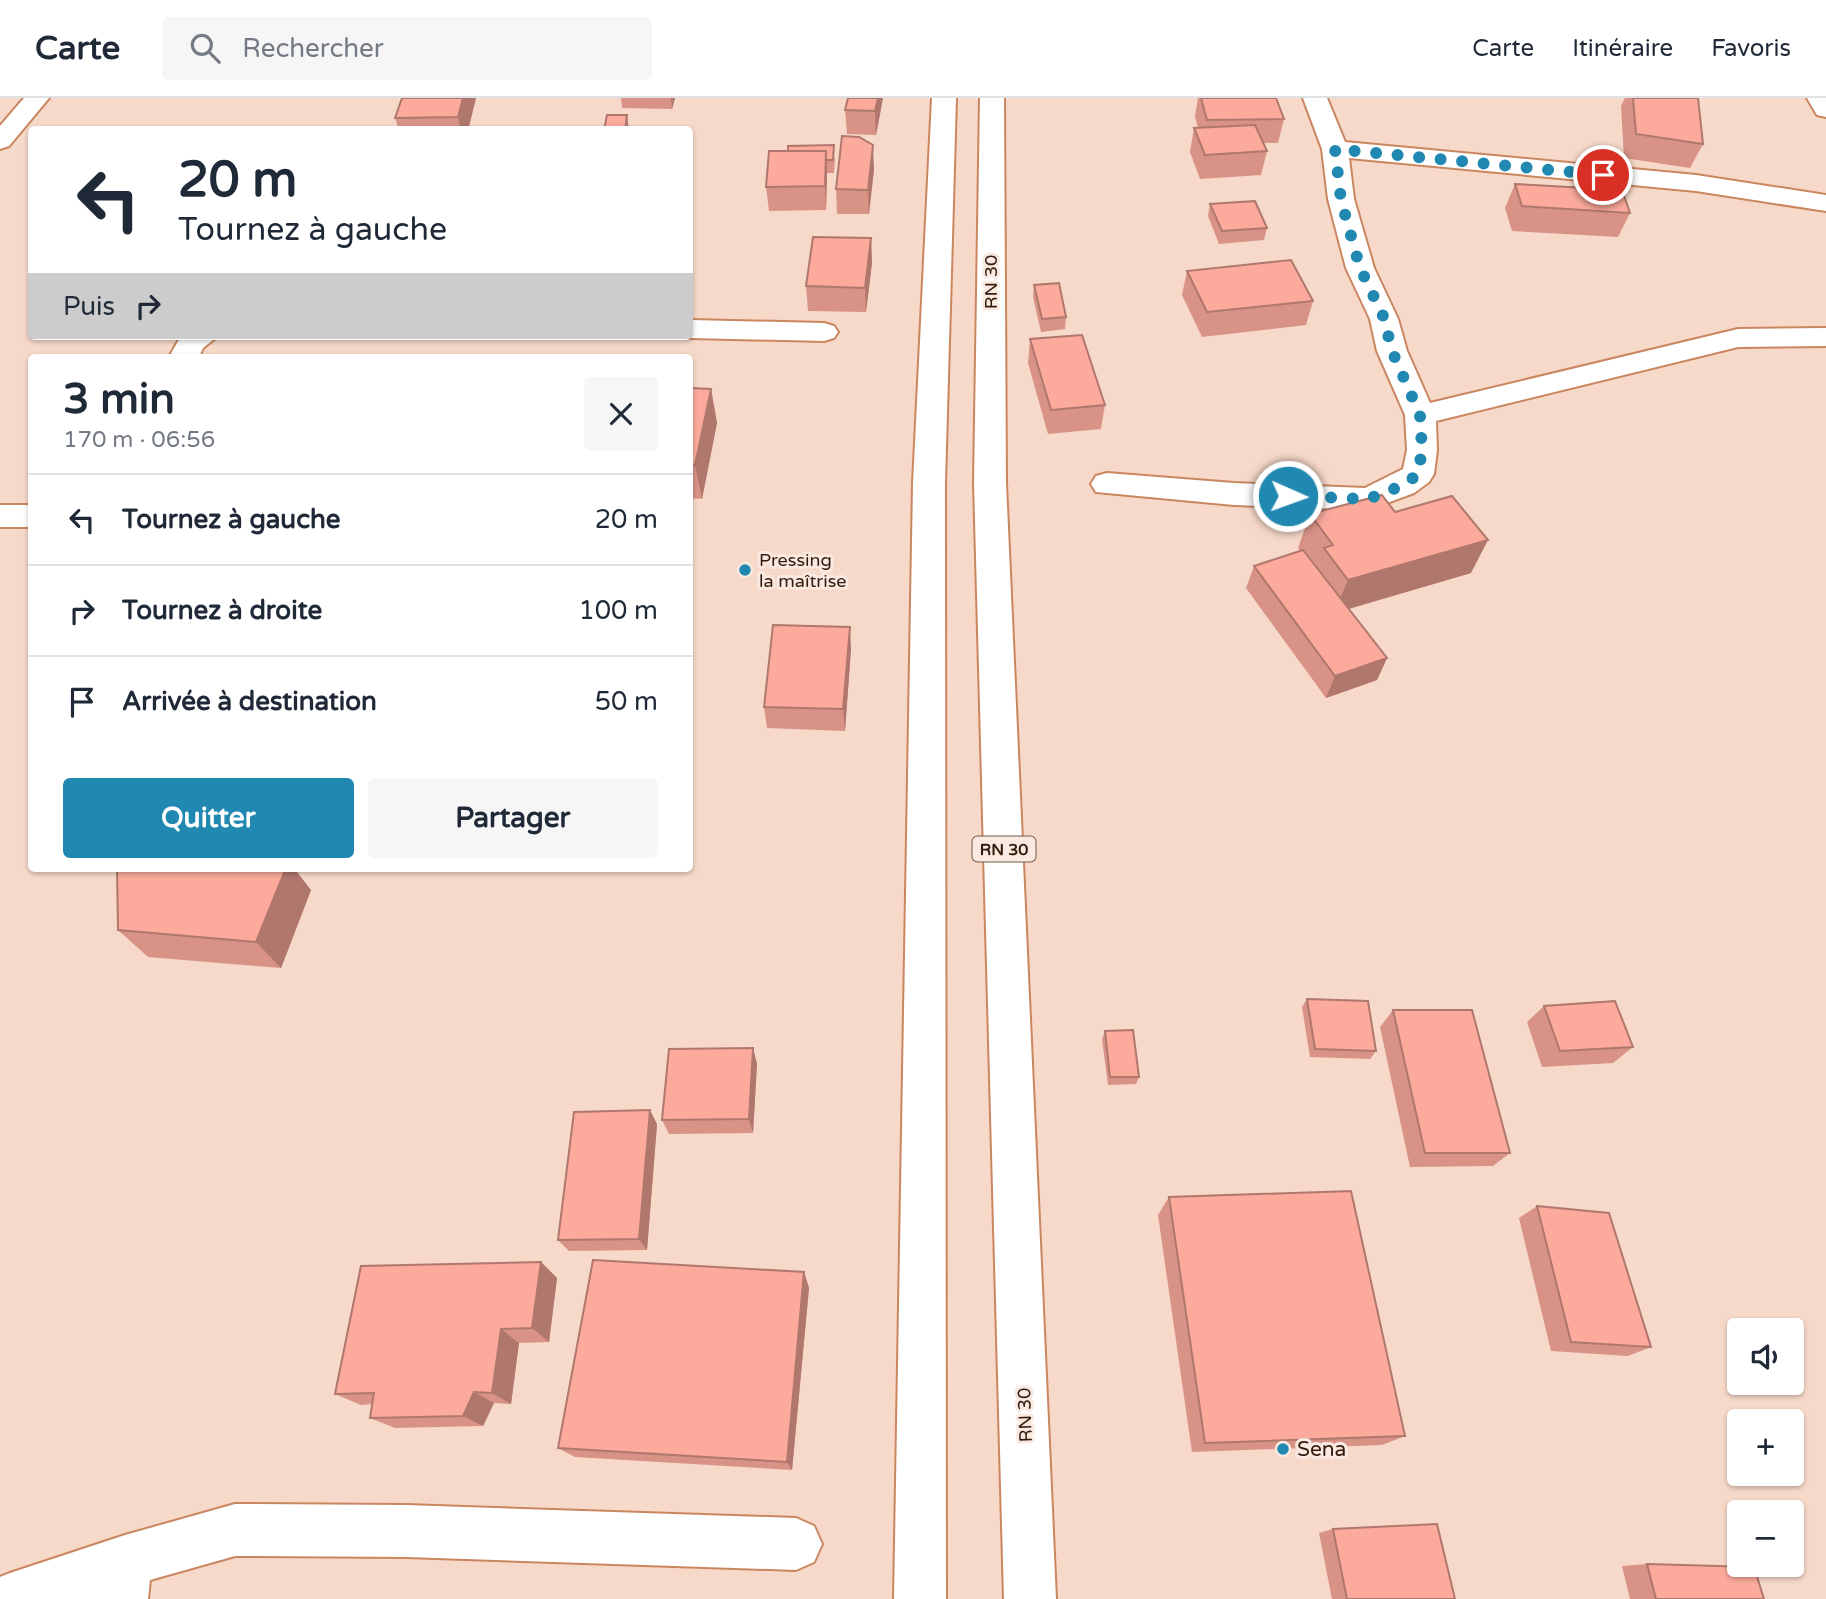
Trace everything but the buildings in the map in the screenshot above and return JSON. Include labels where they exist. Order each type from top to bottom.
[{"type":"main road","points":[[0,141],[37,98]]},
{"type":"main road","points":[[920,1599],[929,483],[944,98]]},
{"type":"main road","name":"RN 30","points":[[992,98],[990,483],[1030,1599]]},
{"type":"main road","points":[[1107,484],[1234,494],[1368,499],[1404,485],[1418,474],[1422,450],[1420,415],[1392,351],[1384,318],[1360,268],[1341,200],[1335,149],[1315,98]]},
{"type":"main road","points":[[1819,98],[1826,110]]},
{"type":"main road","points":[[1335,149],[1696,183],[1826,203]]},
{"type":"main road","points":[[693,329],[824,332]]},
{"type":"main road","points":[[1420,415],[1738,338],[1791,335],[1826,337]]},
{"type":"main road","points":[[186,354],[196,340]]},
{"type":"main road","points":[[0,516],[28,516]]},
{"type":"main road","points":[[10,1599],[124,1580],[235,1530],[406,1531],[796,1544]]},
{"type":"place","name":"Pressing la maîtrise","points":[[745,570]]},
{"type":"place","name":"Sena","points":[[1283,1449]]},
{"type":"route","points":[[1288,496],[1368,499],[1404,485],[1418,474],[1422,450],[1420,415],[1392,351],[1384,318],[1360,268],[1341,200],[1335,149],[1603,175]]}]
